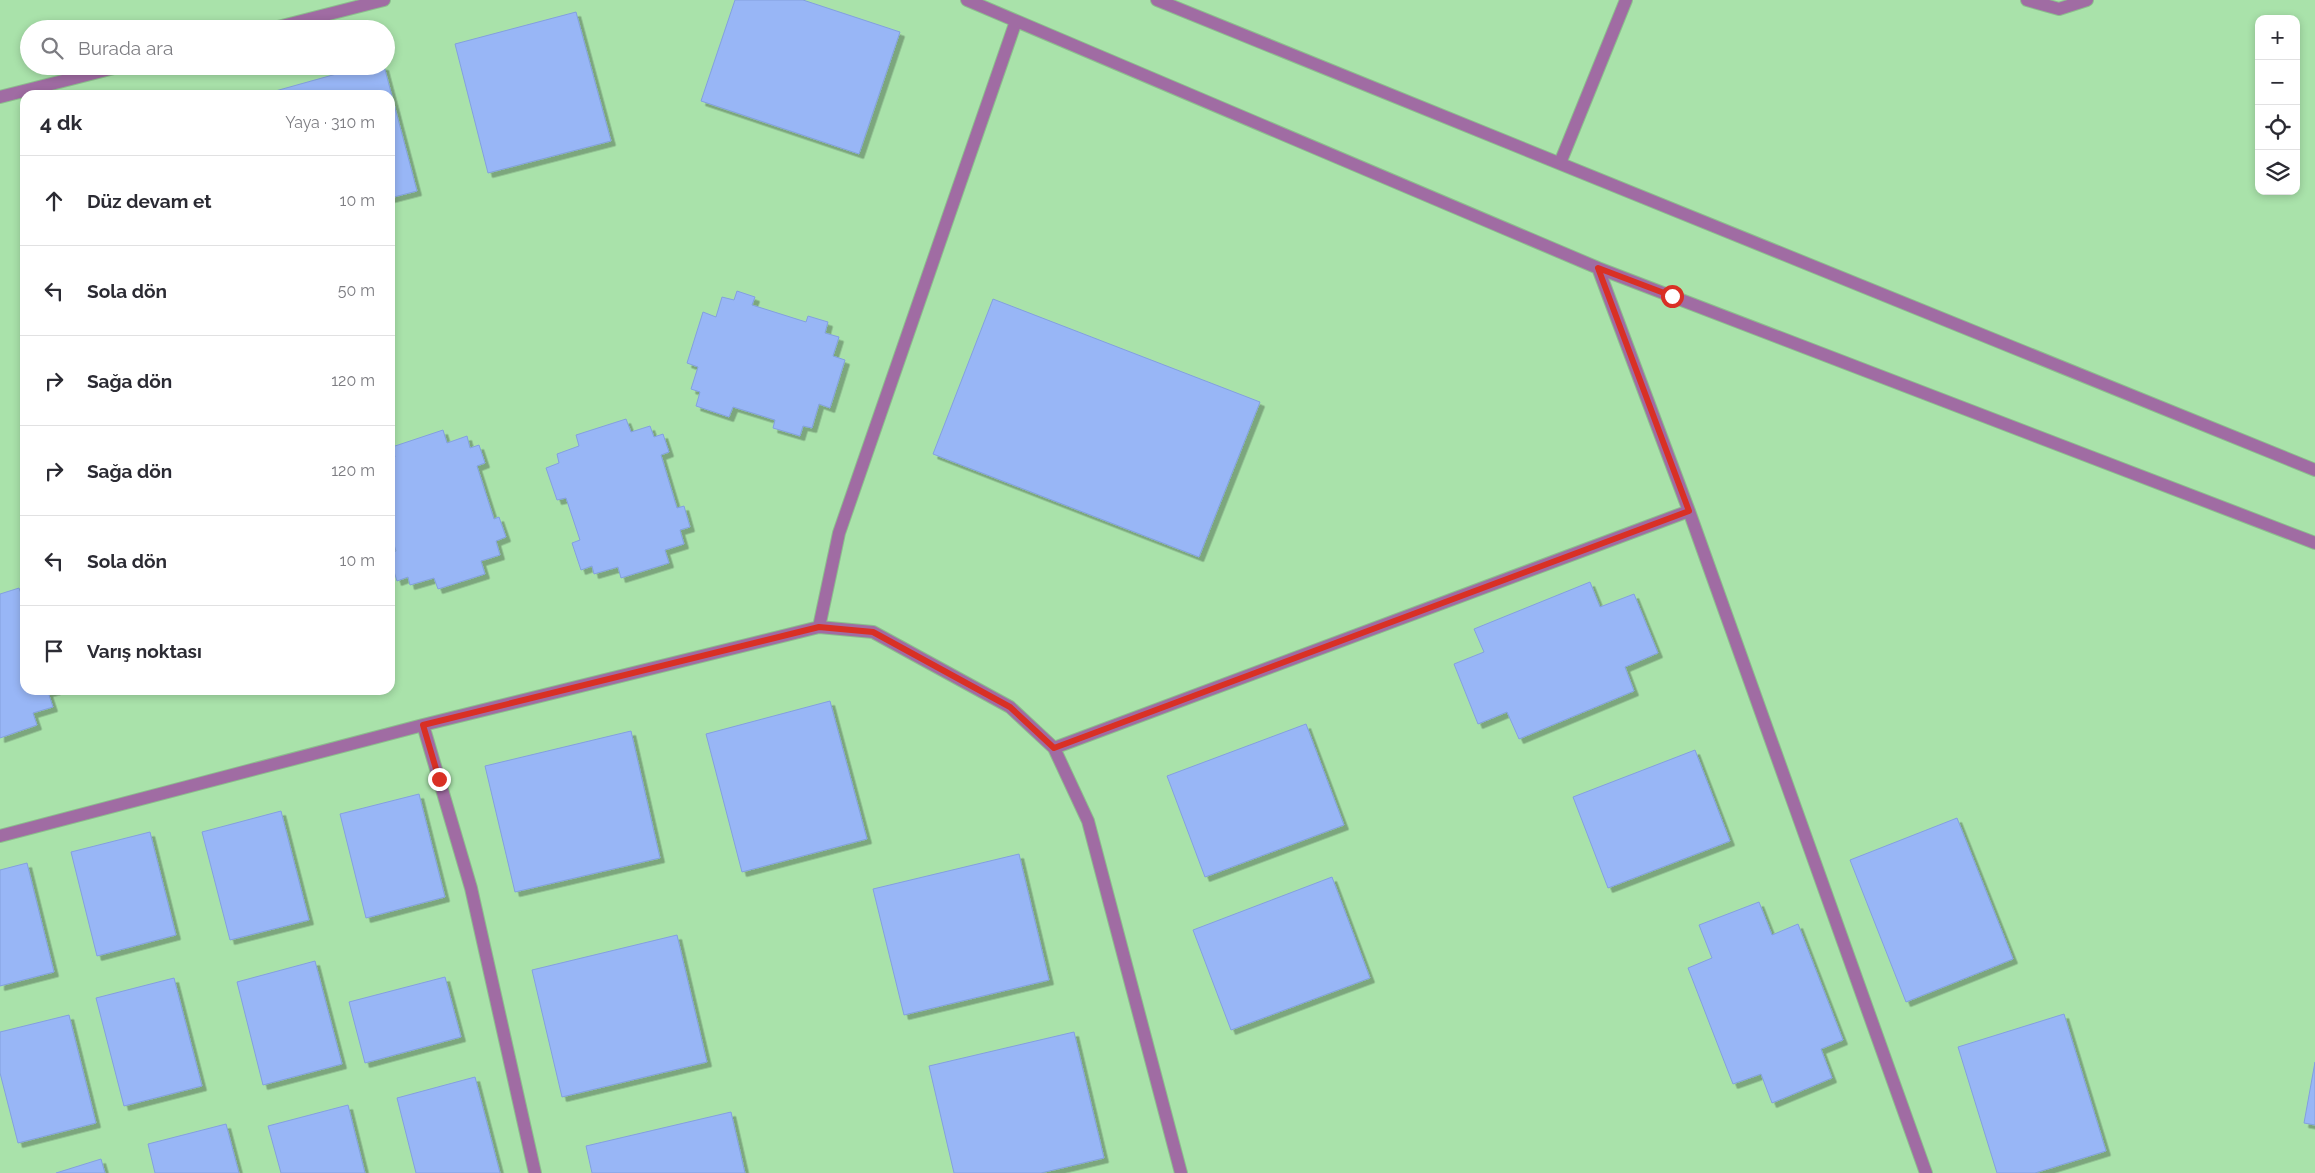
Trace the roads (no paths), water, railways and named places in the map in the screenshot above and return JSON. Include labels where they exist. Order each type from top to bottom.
[{"type":"street","points":[[305,20],[384,0]]},
{"type":"street","points":[[966,0],[1598,268],[2315,543]]},
{"type":"street","points":[[1157,0],[2315,470]]},
{"type":"street","points":[[1560,163],[1626,0]]},
{"type":"street","points":[[2027,0],[2059,9],[2087,0]]},
{"type":"street","points":[[819,627],[839,533],[1016,21]]},
{"type":"street","points":[[28,90],[87,75]]},
{"type":"street","points":[[0,97],[20,92]]},
{"type":"street","points":[[1598,268],[1689,511],[1926,1173]]},
{"type":"street","points":[[1054,748],[1689,511]]},
{"type":"street","points":[[0,836],[423,725],[819,627],[873,632],[1010,707],[1054,748],[1088,821],[1181,1173]]},
{"type":"street","points":[[423,725],[471,888],[535,1173]]}]
